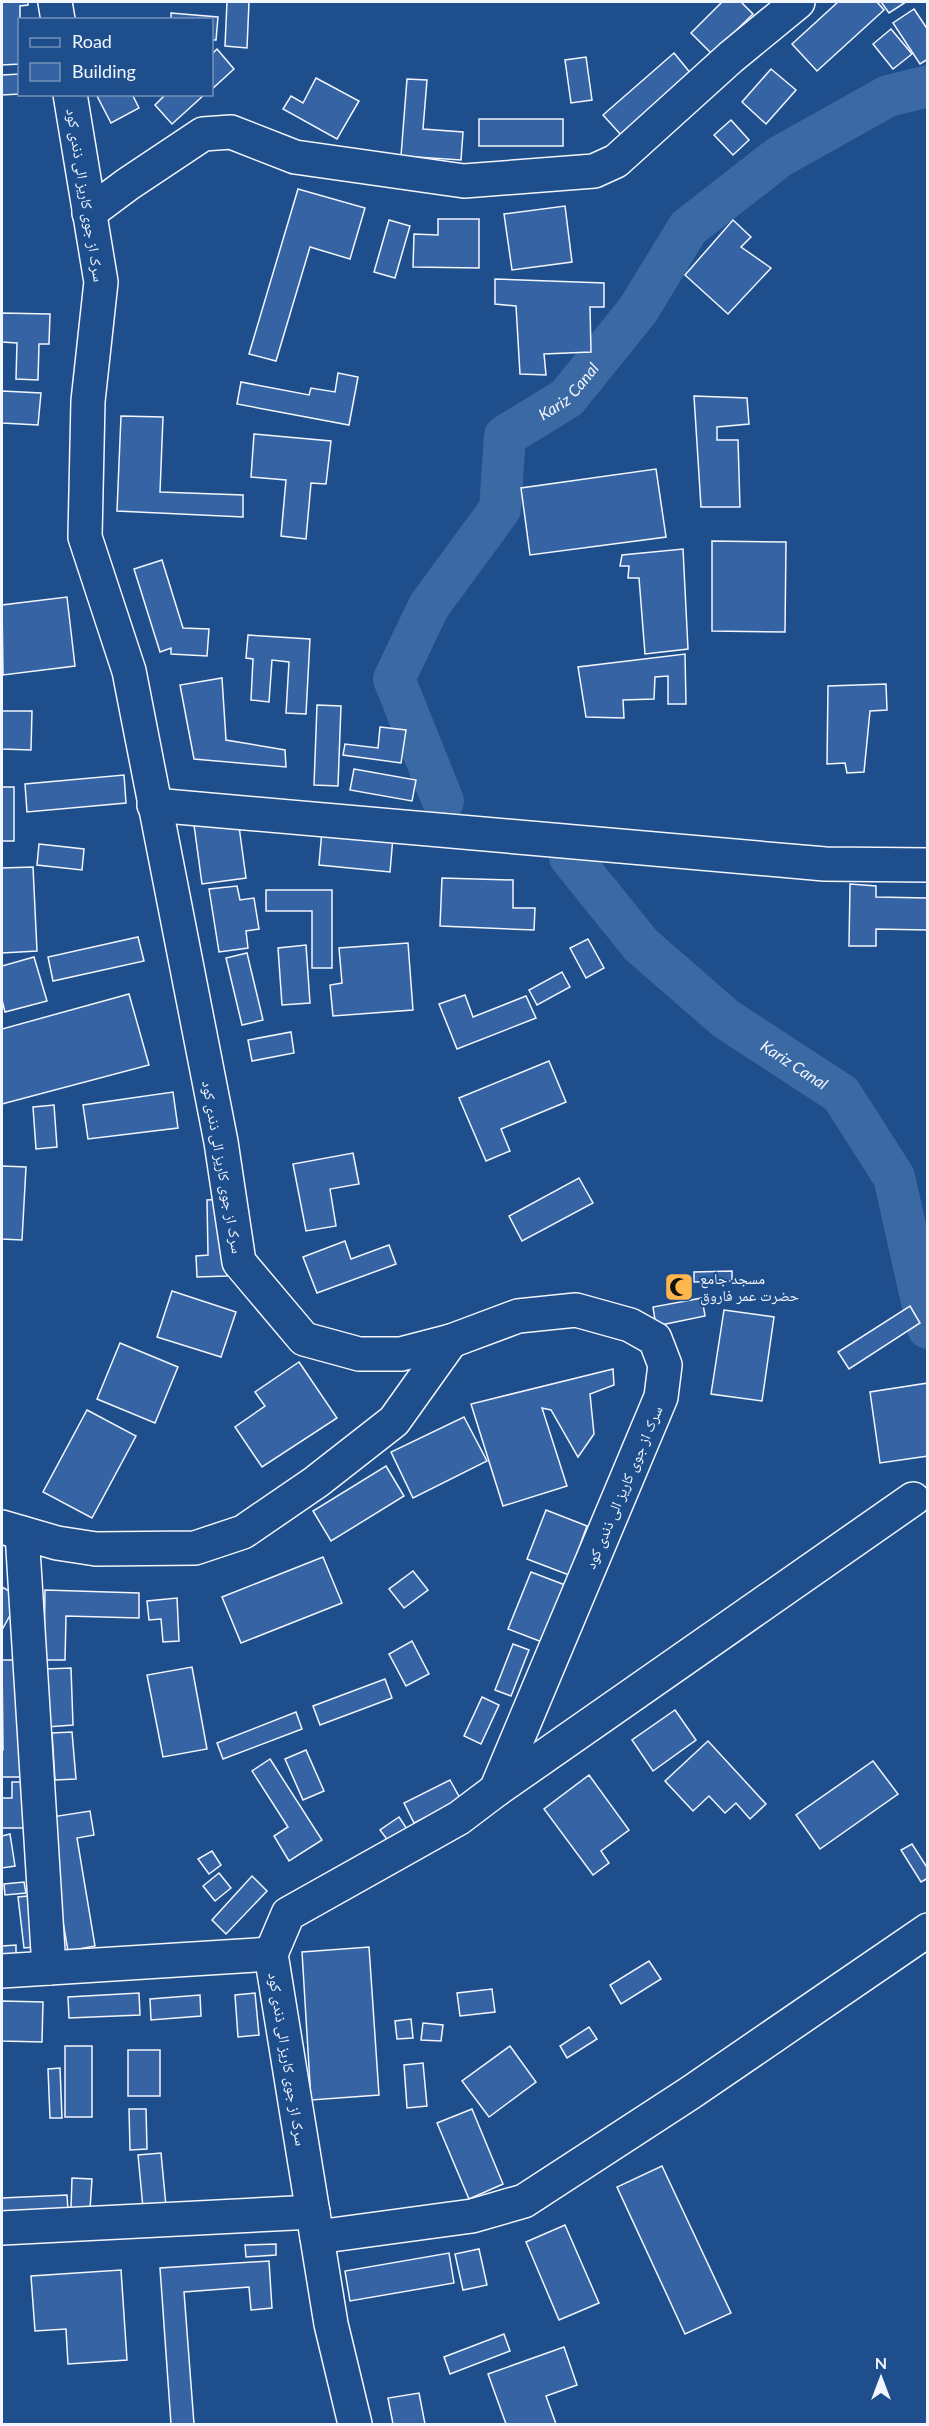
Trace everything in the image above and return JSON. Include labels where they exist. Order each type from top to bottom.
[{"type":"street","points":[[55,2],[58,18]]},
{"type":"street","points":[[89,213],[137,177],[203,134],[231,132],[295,157],[464,181],[594,171],[616,161],[731,57],[798,2]]},
{"type":"street","name":"سرک از جوی کاریز الی ذندی کود","points":[[70,96],[101,282],[88,401],[85,537],[129,671],[221,1142],[239,1262],[304,1339],[358,1354],[401,1354],[451,1341],[518,1316],[576,1310],[630,1324],[647,1334],[655,1340],[665,1365],[661,1397],[496,1790],[459,1818],[288,1914],[271,1954],[331,2324],[355,2424]]},
{"type":"street","points":[[154,805],[825,864],[927,865]]},
{"type":"street","points":[[49,1968],[12,1530],[57,1543],[96,1549],[195,1548],[243,1532],[316,1482],[394,1421],[451,1341]]},
{"type":"street","points":[[496,1790],[913,1498]]},
{"type":"street","points":[[2,2228],[315,2225],[472,2216],[524,2201],[690,2093],[927,1930]]},
{"type":"street","points":[[2,1971],[271,1954]]},
{"type":"building","points":[[2,2],[28,2],[28,5],[20,6],[20,18],[18,18],[18,64],[2,65]]},
{"type":"building","points":[[227,2],[249,2],[247,48],[225,46]]},
{"type":"building","points":[[722,2],[741,2],[753,14],[712,54],[691,33]]},
{"type":"building","points":[[838,2],[877,2],[884,10],[817,71],[792,44]]},
{"type":"building","points":[[881,2],[906,2],[889,13]]},
{"type":"building","points":[[914,9],[928,30],[928,59],[920,64],[893,23]]},
{"type":"building","points":[[171,13],[218,17],[216,40],[213,40],[213,18],[171,18]]},
{"type":"building","points":[[891,29],[912,54],[893,69],[873,44]]},
{"type":"building","points":[[217,49],[234,69],[213,88],[213,53]]},
{"type":"building","points":[[674,53],[692,75],[622,136],[603,115]]},
{"type":"building","points":[[586,57],[592,100],[571,103],[565,60]]},
{"type":"building","points":[[771,69],[796,90],[766,124],[742,102]]},
{"type":"building","points":[[18,74],[18,94],[2,95],[2,75]]},
{"type":"building","points":[[316,78],[359,101],[337,139],[283,109],[291,96],[303,103]]},
{"type":"building","points":[[407,79],[427,80],[423,129],[463,132],[461,160],[401,156]]},
{"type":"building","points":[[97,96],[133,96],[139,108],[111,123]]},
{"type":"building","points":[[164,96],[203,96],[172,124],[155,105]]},
{"type":"building","points":[[479,119],[563,119],[563,146],[479,146]]},
{"type":"building","points":[[731,120],[749,140],[733,155],[714,135]]},
{"type":"building","points":[[298,189],[365,208],[350,259],[310,247],[276,361],[249,354]]},
{"type":"building","points":[[565,206],[572,262],[512,270],[504,214]]},
{"type":"building","points":[[438,219],[479,219],[479,268],[413,267],[414,234],[438,235]]},
{"type":"building","points":[[389,220],[410,226],[395,278],[374,272]]},
{"type":"building","points":[[733,220],[751,237],[741,247],[771,268],[728,314],[685,275]]},
{"type":"building","points":[[495,279],[604,283],[604,307],[590,307],[591,352],[544,354],[546,375],[520,374],[516,306],[495,304]]},
{"type":"building","points":[[2,313],[50,314],[49,344],[39,344],[38,380],[16,379],[17,343],[2,342]]},
{"type":"building","points":[[338,373],[358,377],[349,425],[237,404],[241,382],[309,395],[311,388],[335,392]]},
{"type":"building","points":[[2,391],[41,393],[38,425],[2,423]]},
{"type":"building","points":[[694,396],[747,398],[749,424],[717,427],[717,440],[738,440],[740,507],[701,507]]},
{"type":"building","points":[[121,416],[163,417],[160,492],[243,495],[243,517],[117,511]]},
{"type":"building","points":[[254,434],[331,441],[326,484],[311,483],[306,539],[281,536],[286,480],[251,477]]},
{"type":"building","points":[[656,469],[666,537],[530,555],[521,488]]},
{"type":"building","points":[[712,541],[786,542],[785,632],[712,631]]},
{"type":"building","points":[[683,549],[688,649],[645,654],[639,578],[628,578],[629,566],[620,566],[622,555]]},
{"type":"building","points":[[162,560],[183,628],[209,629],[207,656],[171,654],[171,648],[160,652],[134,569]]},
{"type":"building","points":[[67,597],[75,666],[3,675],[2,605]]},
{"type":"building","points":[[248,635],[310,639],[306,714],[286,713],[289,662],[272,660],[269,702],[251,700],[253,659],[246,658]]},
{"type":"building","points":[[685,654],[686,704],[668,704],[668,676],[655,677],[654,699],[623,700],[624,718],[586,717],[578,667]]},
{"type":"building","points":[[222,678],[226,740],[285,750],[286,767],[194,759],[180,685]]},
{"type":"building","points":[[886,684],[887,710],[870,711],[864,772],[847,773],[845,763],[827,764],[828,686]]},
{"type":"building","points":[[317,705],[341,706],[338,786],[314,785]]},
{"type":"building","points":[[2,711],[32,711],[31,750],[2,749]]},
{"type":"building","points":[[380,727],[406,730],[401,763],[343,755],[345,744],[378,748]]},
{"type":"building","points":[[354,769],[416,780],[412,801],[350,790]]},
{"type":"building","points":[[124,775],[126,803],[27,812],[25,784]]},
{"type":"building","points":[[2,787],[14,787],[14,841],[2,841]]},
{"type":"building","points":[[238,819],[246,878],[202,884],[194,825]]},
{"type":"building","points":[[322,830],[393,837],[390,872],[319,865]]},
{"type":"building","points":[[39,844],[84,849],[82,870],[37,865]]},
{"type":"building","points":[[33,867],[37,951],[2,953],[2,868]]},
{"type":"building","points":[[442,878],[513,880],[513,908],[535,908],[534,930],[440,926]]},
{"type":"building","points":[[850,884],[876,886],[876,897],[928,898],[928,930],[876,929],[876,946],[849,946]]},
{"type":"building","points":[[237,886],[240,900],[254,898],[259,929],[246,931],[248,948],[219,952],[209,889]]},
{"type":"building","points":[[266,890],[332,890],[332,968],[312,968],[312,911],[266,911]]},
{"type":"building","points":[[138,937],[144,961],[53,981],[48,957]]},
{"type":"building","points":[[588,939],[604,968],[586,978],[570,948]]},
{"type":"building","points":[[408,943],[413,1010],[333,1016],[330,985],[342,983],[339,948]]},
{"type":"building","points":[[306,945],[310,1003],[282,1005],[278,948]]},
{"type":"building","points":[[247,953],[263,1020],[242,1025],[226,958]]},
{"type":"building","points":[[34,957],[47,1001],[5,1012],[2,1000],[2,966]]},
{"type":"building","points":[[562,972],[570,987],[537,1005],[529,990]]},
{"type":"building","points":[[129,994],[149,1065],[2,1104],[2,1029]]},
{"type":"building","points":[[465,995],[473,1017],[526,996],[536,1018],[457,1049],[439,1004]]},
{"type":"building","points":[[291,1032],[294,1053],[252,1061],[248,1040]]},
{"type":"building","points":[[549,1061],[566,1102],[501,1129],[510,1151],[486,1161],[459,1098]]},
{"type":"building","points":[[173,1092],[178,1128],[88,1139],[83,1105]]},
{"type":"building","points":[[54,1105],[57,1147],[36,1149],[33,1107]]},
{"type":"building","points":[[353,1153],[359,1184],[330,1189],[336,1226],[306,1231],[293,1164]]},
{"type":"building","points":[[2,1166],[26,1167],[22,1240],[2,1239]]},
{"type":"building","points":[[579,1178],[593,1203],[522,1241],[509,1216]]},
{"type":"building","points":[[224,1199],[227,1276],[197,1277],[196,1256],[208,1255],[207,1200]]},
{"type":"building","points":[[345,1241],[351,1259],[389,1245],[396,1264],[317,1293],[303,1257]]},
{"type":"building","points":[[732,1271],[732,1281],[694,1282],[694,1272]]},
{"type":"building","points":[[172,1291],[236,1312],[221,1357],[157,1337]]},
{"type":"building","points":[[702,1298],[705,1316],[656,1326],[653,1307]]},
{"type":"building","points":[[910,1306],[920,1323],[849,1369],[838,1352]]},
{"type":"building","points":[[724,1310],[774,1317],[762,1401],[711,1394]]},
{"type":"building","points":[[120,1343],[178,1367],[155,1423],[97,1399]]},
{"type":"building","points":[[299,1362],[337,1418],[262,1467],[235,1427],[265,1406],[255,1392]]},
{"type":"building","points":[[613,1369],[614,1385],[590,1394],[594,1434],[578,1457],[551,1410],[542,1408],[567,1486],[503,1506],[471,1404]]},
{"type":"building","points":[[928,1383],[928,1456],[880,1463],[870,1392]]},
{"type":"building","points":[[87,1410],[136,1436],[92,1518],[43,1492]]},
{"type":"building","points":[[464,1417],[487,1461],[413,1498],[391,1452]]},
{"type":"building","points":[[386,1466],[404,1496],[331,1541],[313,1511]]},
{"type":"building","points":[[546,1510],[587,1526],[569,1575],[527,1559]]},
{"type":"building","points":[[323,1557],[342,1603],[241,1643],[222,1597]]},
{"type":"building","points":[[413,1571],[428,1590],[404,1608],[389,1589]]},
{"type":"building","points":[[531,1572],[565,1585],[542,1642],[508,1629]]},
{"type":"building","points":[[2,1587],[20,1597],[2,1630]]},
{"type":"building","points":[[45,1590],[139,1593],[139,1618],[66,1616],[65,1660],[44,1660]]},
{"type":"building","points":[[177,1598],[179,1641],[163,1642],[161,1619],[149,1620],[147,1601]]},
{"type":"building","points":[[412,1641],[429,1674],[406,1686],[389,1654]]},
{"type":"building","points":[[513,1644],[529,1650],[511,1696],[495,1690]]},
{"type":"building","points":[[2,1660],[25,1660],[25,1777],[2,1777]]},
{"type":"building","points":[[192,1667],[207,1749],[163,1757],[147,1675]]},
{"type":"building","points":[[71,1668],[73,1725],[47,1727],[45,1669]]},
{"type":"building","points":[[385,1679],[392,1698],[320,1725],[313,1706]]},
{"type":"building","points":[[482,1697],[499,1705],[481,1744],[464,1736]]},
{"type":"building","points":[[675,1710],[696,1740],[653,1771],[632,1740]]},
{"type":"building","points":[[296,1712],[302,1729],[223,1759],[217,1743]]},
{"type":"building","points":[[72,1732],[76,1779],[55,1780],[52,1733]]},
{"type":"building","points":[[708,1741],[766,1804],[750,1819],[736,1803],[725,1813],[709,1796],[693,1811],[665,1781]]},
{"type":"building","points":[[306,1750],[324,1791],[303,1800],[285,1759]]},
{"type":"building","points":[[270,1759],[322,1840],[289,1861],[274,1836],[288,1827],[252,1771]]},
{"type":"building","points":[[873,1761],[898,1794],[820,1849],[796,1815]]},
{"type":"building","points":[[589,1775],[629,1830],[601,1851],[609,1863],[593,1875],[544,1809]]},
{"type":"building","points":[[450,1780],[461,1800],[414,1823],[404,1803]]},
{"type":"building","points":[[12,1782],[29,1782],[29,1828],[2,1828],[2,1798],[12,1798]]},
{"type":"building","points":[[90,1811],[94,1835],[77,1838],[95,1946],[68,1951],[45,1818]]},
{"type":"building","points":[[399,1817],[407,1829],[389,1842],[380,1830]]},
{"type":"building","points":[[10,1834],[15,1866],[2,1868],[2,1836]]},
{"type":"building","points":[[912,1844],[928,1869],[928,1878],[921,1882],[901,1850]]},
{"type":"building","points":[[212,1851],[221,1865],[209,1874],[198,1859]]},
{"type":"building","points":[[219,1873],[231,1888],[215,1901],[203,1886]]},
{"type":"building","points":[[252,1876],[267,1891],[226,1934],[212,1920]]},
{"type":"building","points":[[24,1882],[26,1893],[5,1895],[4,1884]]},
{"type":"building","points":[[38,1895],[43,1946],[24,1948],[18,1897]]},
{"type":"building","points":[[16,1945],[16,1964],[2,1964],[2,1946]]},
{"type":"building","points":[[369,1947],[379,2095],[311,2100],[302,1952]]},
{"type":"building","points":[[649,1961],[661,1979],[621,2004],[610,1985]]},
{"type":"building","points":[[492,1989],[495,2012],[460,2016],[457,1993]]},
{"type":"building","points":[[139,1993],[140,2015],[69,2018],[68,1997]]},
{"type":"building","points":[[255,1993],[259,2035],[238,2037],[235,1995]]},
{"type":"building","points":[[200,1995],[201,2016],[151,2020],[150,1999]]},
{"type":"building","points":[[2,2001],[43,2002],[42,2042],[2,2041]]},
{"type":"building","points":[[411,2019],[413,2038],[397,2039],[395,2021]]},
{"type":"building","points":[[423,2023],[443,2025],[441,2041],[421,2040]]},
{"type":"building","points":[[589,2027],[597,2039],[567,2058],[560,2046]]},
{"type":"building","points":[[65,2046],[92,2046],[92,2117],[65,2117]]},
{"type":"building","points":[[510,2046],[536,2082],[489,2117],[462,2081]]},
{"type":"building","points":[[128,2050],[160,2050],[160,2096],[128,2096]]},
{"type":"building","points":[[423,2063],[427,2106],[407,2108],[404,2065]]},
{"type":"building","points":[[60,2068],[62,2118],[50,2118],[48,2069]]},
{"type":"building","points":[[129,2109],[146,2109],[147,2149],[130,2150]]},
{"type":"building","points":[[472,2109],[503,2184],[469,2199],[437,2123]]},
{"type":"building","points":[[161,2153],[166,2206],[143,2208],[138,2155]]},
{"type":"building","points":[[662,2166],[731,2313],[685,2334],[617,2187]]},
{"type":"building","points":[[72,2178],[92,2179],[90,2209],[71,2208]]},
{"type":"building","points":[[67,2195],[68,2210],[2,2213],[2,2198]]},
{"type":"building","points":[[565,2225],[599,2303],[559,2320],[526,2242]]},
{"type":"building","points":[[276,2244],[276,2255],[246,2257],[245,2245]]},
{"type":"building","points":[[479,2249],[487,2285],[463,2290],[455,2254]]},
{"type":"building","points":[[449,2253],[454,2283],[350,2301],[345,2271]]},
{"type":"building","points":[[269,2261],[272,2308],[251,2310],[249,2287],[184,2292],[194,2424],[171,2424],[160,2268]]},
{"type":"building","points":[[121,2270],[127,2360],[68,2364],[66,2329],[35,2331],[31,2276]]},
{"type":"building","points":[[504,2334],[510,2351],[450,2374],[444,2357]]},
{"type":"building","points":[[564,2347],[577,2385],[546,2396],[556,2424],[506,2424],[488,2374]]},
{"type":"building","points":[[419,2393],[425,2424],[393,2424],[388,2398]]},
{"type":"waterway","name":"Kariz Canal","points":[[443,801],[394,679],[429,606],[500,509],[505,436],[567,398],[638,310],[688,228],[779,157],[888,96],[928,86]]},
{"type":"waterway","name":"Kariz Canal","points":[[570,857],[641,945],[726,1019],[841,1094],[894,1177],[928,1328]]},
{"type":"place","name":"مسجد جامع حضرت عمر فاروق","points":[[679,1287]]}]
